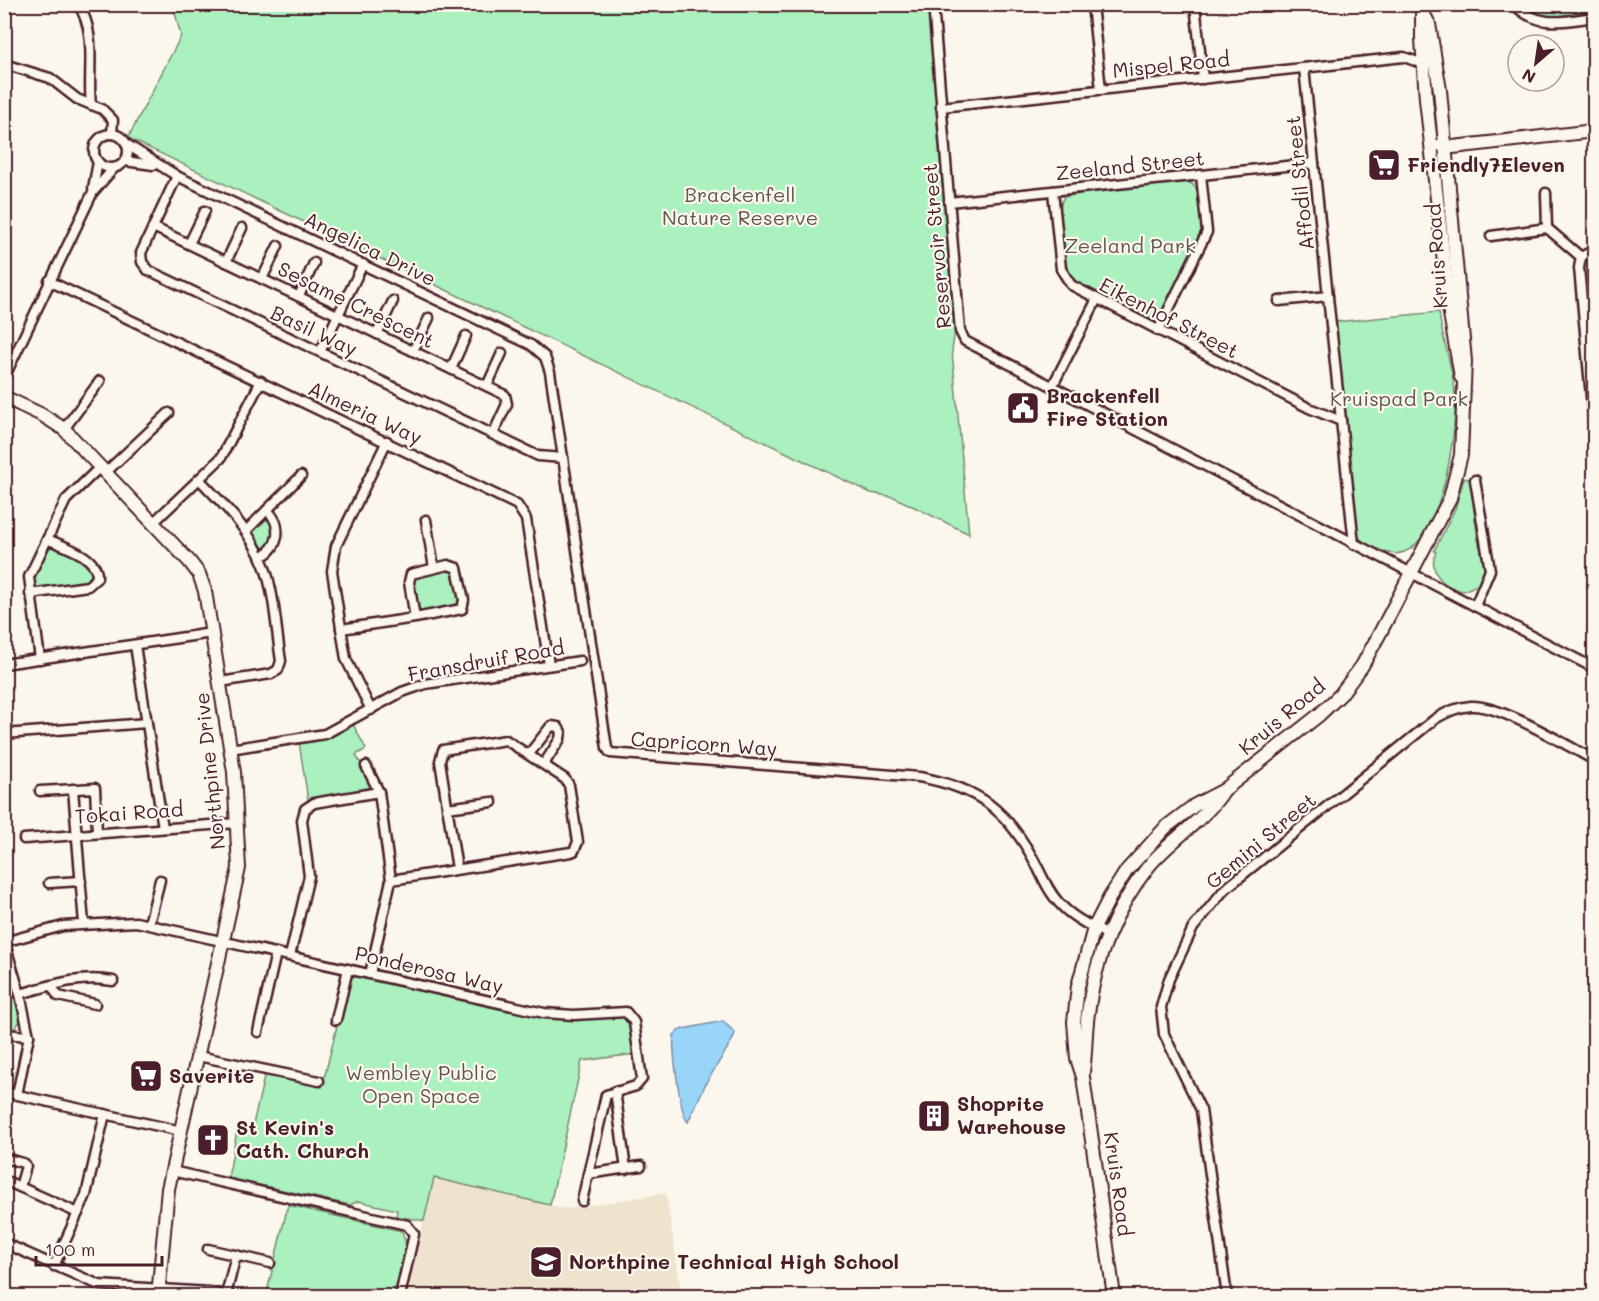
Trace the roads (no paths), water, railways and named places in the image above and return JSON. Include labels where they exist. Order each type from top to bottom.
[{"type":"street","points":[[78,4],[90,29],[91,105]]},
{"type":"street","name":"Reservoir Street","points":[[933,4],[963,338],[970,345],[1412,573]]},
{"type":"street","points":[[1092,4],[1101,90]]},
{"type":"street","points":[[1195,4],[1203,78]]},
{"type":"street","points":[[1514,4],[1534,18],[1551,23],[1594,17]]},
{"type":"street","name":"Kruis Road","points":[[1114,1296],[1083,1077],[1077,1058],[1074,1022],[1080,976],[1094,928],[1110,897],[1142,852],[1166,827],[1188,810],[1224,790],[1319,715],[1340,695],[1362,666],[1441,518],[1461,455],[1465,361],[1449,149],[1422,39],[1423,9]]},
{"type":"street","name":"Kruis Road","points":[[1423,9],[1430,24],[1432,151],[1455,351],[1464,390]]},
{"type":"street","points":[[1404,57],[1416,49],[1422,39]]},
{"type":"street","name":"Mispel Road","points":[[941,107],[1404,57],[1430,65]]},
{"type":"street","points":[[4,64],[50,78],[77,99],[110,115],[114,124],[112,134]]},
{"type":"street","name":"Affodil Street","points":[[1304,68],[1354,544]]},
{"type":"street","points":[[1432,151],[1594,131]]},
{"type":"street","points":[[112,134],[156,165]]},
{"type":"street","points":[[93,192],[98,162],[95,146],[102,137],[112,134]]},
{"type":"street","points":[[4,378],[93,192],[114,168],[124,161],[127,156],[126,144]]},
{"type":"street","points":[[124,161],[156,165]]},
{"type":"street","points":[[98,162],[108,168],[114,168]]},
{"type":"street","name":"Zeeland Street","points":[[949,202],[1314,163]]},
{"type":"street","name":"Angelica Drive","points":[[156,165],[531,345],[545,357]]},
{"type":"street","points":[[1158,331],[1207,232],[1201,175]]},
{"type":"street","name":"Basil Way","points":[[177,176],[141,253],[142,262],[148,270],[538,456],[563,458]]},
{"type":"street","name":"Eikenhof Street","points":[[1053,191],[1063,274],[1071,285],[1309,408],[1341,421]]},
{"type":"street","points":[[1546,193],[1547,228],[1581,257]]},
{"type":"street","points":[[189,244],[205,211]]},
{"type":"street","name":"Sesame Crescent","points":[[153,227],[505,395],[508,400],[493,434]]},
{"type":"street","points":[[226,262],[242,228]]},
{"type":"street","points":[[1491,236],[1547,228]]},
{"type":"street","points":[[262,279],[278,246]]},
{"type":"street","points":[[1581,257],[1594,250]]},
{"type":"street","points":[[1581,257],[1580,268],[1594,429]]},
{"type":"street","points":[[299,297],[314,263]]},
{"type":"street","points":[[320,352],[363,264]]},
{"type":"street","name":"Almeria Way","points":[[49,281],[509,499],[520,508],[526,519],[549,665]]},
{"type":"street","points":[[1279,301],[1328,296]]},
{"type":"street","points":[[1052,387],[1097,299]]},
{"type":"street","points":[[377,334],[393,301]]},
{"type":"street","points":[[413,351],[429,318]]},
{"type":"street","points":[[450,369],[466,336]]},
{"type":"street","points":[[487,386],[502,353]]},
{"type":"street","name":"Capricorn Way","points":[[545,357],[550,372],[607,748],[610,753],[919,777],[968,790],[984,799],[1007,819],[1020,836],[1058,903],[1094,928]]},
{"type":"street","points":[[64,429],[100,381]]},
{"type":"street","points":[[153,523],[200,480],[227,450],[261,381]]},
{"type":"street","name":"Northpine Drive","points":[[4,397],[42,415],[64,429],[199,574],[205,591],[230,749],[237,823],[238,875],[172,1171],[165,1212],[159,1293]]},
{"type":"street","points":[[40,659],[29,577],[69,496],[169,413]]},
{"type":"street","points":[[371,710],[347,666],[332,571],[334,553],[387,441]]},
{"type":"street","points":[[4,472],[4,484]]},
{"type":"street","points":[[246,531],[301,476]]},
{"type":"street","points":[[200,480],[246,531],[261,557],[266,572],[280,667],[271,674],[220,682]]},
{"type":"street","points":[[1475,480],[1490,570],[1475,606]]},
{"type":"street","points":[[261,557],[270,551],[277,537],[276,522],[267,510]]},
{"type":"street","points":[[426,520],[434,568]]},
{"type":"street","points":[[30,594],[88,586],[97,578],[96,568],[84,557],[47,539]]},
{"type":"street","points":[[341,629],[415,618],[455,612],[463,607],[458,570],[451,565],[415,572],[410,577],[415,618]]},
{"type":"street","points":[[1412,573],[1594,668]]},
{"type":"street","points":[[4,664],[212,633]]},
{"type":"street","points":[[135,645],[163,828]]},
{"type":"street","name":"Fransdruif Road","points":[[230,749],[325,734],[402,692],[425,684],[580,661]]},
{"type":"street","name":"Gemini Street","points":[[1227,1296],[1201,1110],[1168,1046],[1161,1019],[1163,996],[1193,928],[1224,891],[1436,718],[1453,709],[1472,706],[1499,711],[1594,760]]},
{"type":"street","points":[[4,734],[147,723]]},
{"type":"street","points":[[529,754],[546,729],[551,726],[558,727],[561,732],[560,739],[544,764]]},
{"type":"street","points":[[391,880],[569,852],[576,849],[578,842],[569,785],[563,777],[503,740],[443,750],[440,758],[457,869]]},
{"type":"street","points":[[366,766],[379,792],[391,880],[370,974]]},
{"type":"street","points":[[40,791],[95,788],[97,832]]},
{"type":"street","points":[[73,789],[84,924]]},
{"type":"street","name":"Kruis Road","points":[[1083,1077],[1092,983],[1107,934],[1128,895],[1148,867],[1172,841],[1212,807],[1224,790]]},
{"type":"street","points":[[290,956],[309,876],[302,820],[304,809],[314,803],[379,792]]},
{"type":"street","points":[[447,808],[492,802]]},
{"type":"street","name":"Tokai Road","points":[[24,839],[77,833],[237,823]]},
{"type":"street","points":[[150,924],[160,880]]},
{"type":"street","points":[[49,883],[81,881]]},
{"type":"street","name":"Ponderosa Way","points":[[5,942],[59,926],[130,921],[544,1012],[574,1015],[622,1012],[629,1014],[634,1022],[642,1079],[636,1086],[615,1091]]},
{"type":"street","points":[[1094,928],[1107,934]]},
{"type":"street","points":[[5,942],[29,1036],[17,1095]]},
{"type":"street","points":[[258,1032],[276,952]]},
{"type":"street","points":[[336,1020],[348,969]]},
{"type":"street","points":[[20,994],[92,977],[113,981]]},
{"type":"street","points":[[51,985],[58,996],[95,1004]]},
{"type":"street","points":[[4,1034],[29,1036]]},
{"type":"street","points":[[198,1056],[319,1082]]},
{"type":"street","points":[[582,1201],[606,1095],[615,1091],[626,1168]]},
{"type":"street","points":[[4,1092],[181,1131]]},
{"type":"street","points":[[54,1266],[89,1186],[105,1114]]},
{"type":"street","points":[[4,1158],[26,1166],[20,1187]]},
{"type":"street","points":[[588,1174],[640,1166]]},
{"type":"street","points":[[172,1171],[400,1222],[410,1227],[414,1234],[400,1296]]},
{"type":"street","points":[[4,1180],[78,1213]]},
{"type":"street","points":[[4,1243],[99,1284],[159,1293],[229,1296],[236,1255]]},
{"type":"street","points":[[208,1249],[270,1263]]},
{"type":"water","points":[[723,1021],[735,1033],[733,1039],[706,1083],[688,1122],[682,1107],[677,1081],[674,1035],[679,1030]]},
{"type":"place","name":"Friendly7Eleven","points":[[1384,165]]},
{"type":"place","name":"Brackenfell Fire Station","points":[[1023,408]]},
{"type":"place","name":"Saverite","points":[[146,1076]]},
{"type":"place","name":"Shoprite Warehouse","points":[[934,1116]]},
{"type":"place","name":"St Kevin's Cath. Church","points":[[213,1140]]},
{"type":"place","name":"Northpine Technical High School","points":[[546,1262]]},
{"type":"park label","name":"Brackenfell Nature Reserve","points":[[740,206]]},
{"type":"park label","name":"Zeeland Park","points":[[1130,246]]},
{"type":"park label","name":"Kruispad Park","points":[[1399,399]]},
{"type":"park label","name":"Wembley Public Open Space","points":[[421,1084]]}]
